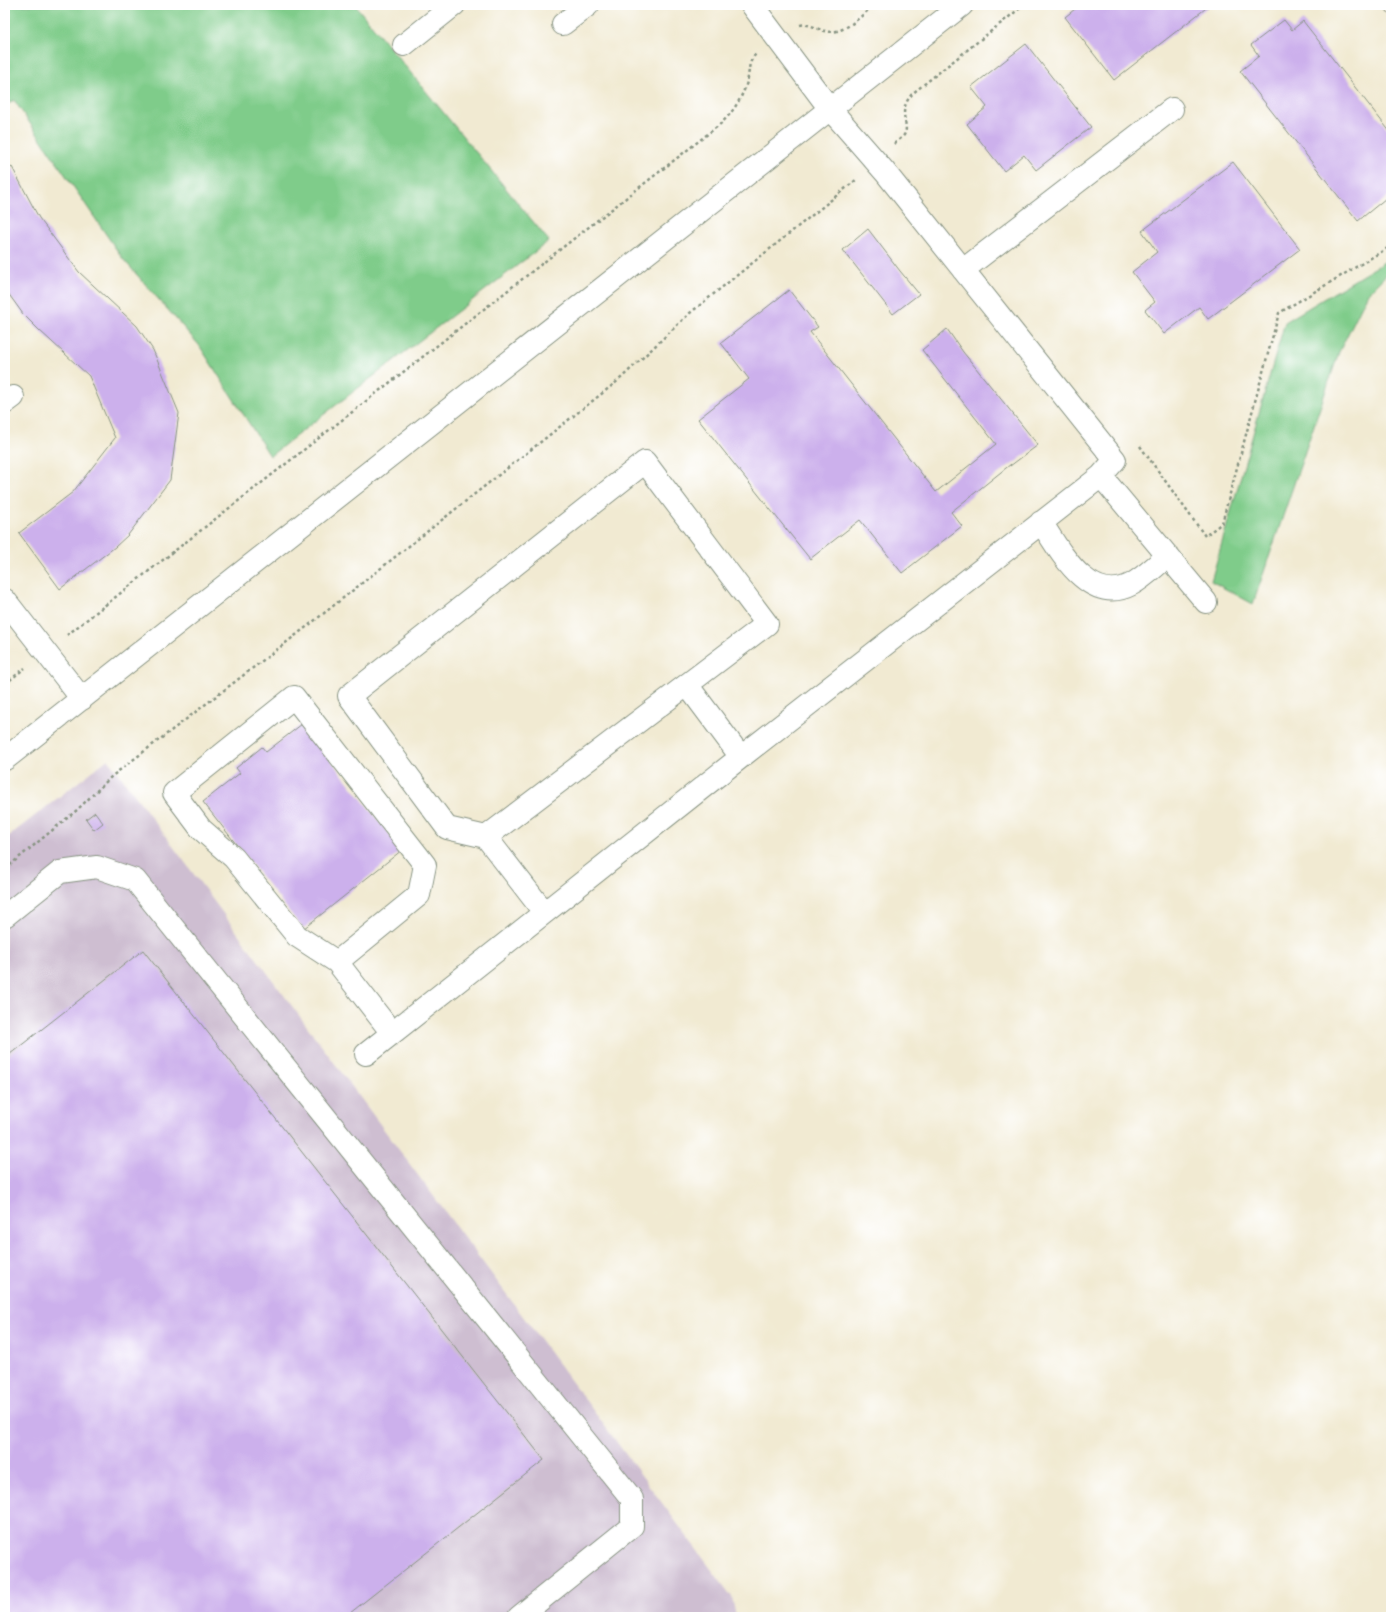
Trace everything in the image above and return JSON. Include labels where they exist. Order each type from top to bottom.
[{"type":"street","points":[[404,45],[454,5]]},
{"type":"street","points":[[563,24],[588,5]]},
{"type":"street","points":[[366,1054],[741,757],[1101,476],[1115,460],[876,161],[830,109],[752,5]]},
{"type":"street","points":[[5,759],[962,5]]},
{"type":"street","points":[[963,270],[1172,109]]},
{"type":"street","points":[[486,837],[688,686],[768,624],[645,462],[349,696],[447,828],[486,837],[544,912]]},
{"type":"street","points":[[1101,476],[1206,602]]},
{"type":"street","points":[[1041,522],[1080,576],[1104,590],[1117,590],[1132,584],[1168,556]]},
{"type":"street","points":[[5,600],[82,699]]},
{"type":"street","points":[[688,686],[741,757]]},
{"type":"street","points":[[337,962],[419,895],[425,865],[294,697],[174,793],[201,829],[234,858],[296,936],[337,962],[392,1033]]},
{"type":"street","points":[[5,916],[60,872],[97,867],[135,880],[632,1499],[632,1526],[518,1617]]},
{"type":"path","points":[[5,684],[718,126],[730,115],[739,102],[747,80],[751,59],[793,28],[804,24],[829,32],[836,32],[842,30],[874,5]]},
{"type":"path","points":[[5,869],[77,810],[112,776],[309,625],[619,380],[690,313],[854,183],[904,135],[905,129],[903,110],[905,101],[913,93],[1024,5]]},
{"type":"path","points":[[1140,446],[1205,536],[1222,523],[1279,313],[1391,246]]},
{"type":"shaded area","points":[[108,759],[732,1597],[736,1617],[5,1617],[5,839]]},
{"type":"green space","points":[[5,5],[355,5],[549,241],[270,456],[199,345],[123,259],[14,100],[5,106]]},
{"type":"green space","points":[[1391,258],[1391,270],[1368,293],[1339,352],[1253,604],[1211,581],[1285,322]]},
{"type":"building","points":[[1080,5],[1210,5],[1114,80],[1065,17]]},
{"type":"building","points":[[1382,5],[1391,5],[1391,16]]},
{"type":"building","points":[[1284,20],[1292,30],[1303,21],[1391,133],[1391,194],[1358,221],[1240,71],[1259,56],[1251,45]]},
{"type":"building","points":[[1026,44],[1091,127],[1036,170],[1024,155],[1004,171],[967,124],[987,107],[971,87]]},
{"type":"building","points":[[1233,162],[1300,249],[1208,319],[1199,307],[1164,334],[1145,310],[1155,302],[1132,272],[1157,252],[1142,231]]},
{"type":"building","points":[[12,167],[39,218],[79,272],[137,326],[153,350],[179,413],[170,480],[128,535],[115,547],[60,589],[19,533],[73,492],[115,438],[89,376],[23,314],[5,289],[5,171]]},
{"type":"building","points":[[868,229],[919,294],[893,314],[843,250]]},
{"type":"building","points":[[789,290],[818,327],[810,332],[936,492],[996,444],[922,350],[947,329],[963,352],[1038,445],[1010,466],[1011,464],[951,512],[962,526],[902,573],[860,520],[810,559],[698,419],[749,379],[721,343]]},
{"type":"building","points":[[302,724],[402,850],[303,929],[203,802],[240,773],[236,768],[262,747],[266,752]]},
{"type":"building","points":[[95,812],[103,823],[94,830],[86,819]]},
{"type":"building","points":[[143,950],[544,1460],[345,1617],[5,1617],[5,1058]]}]
